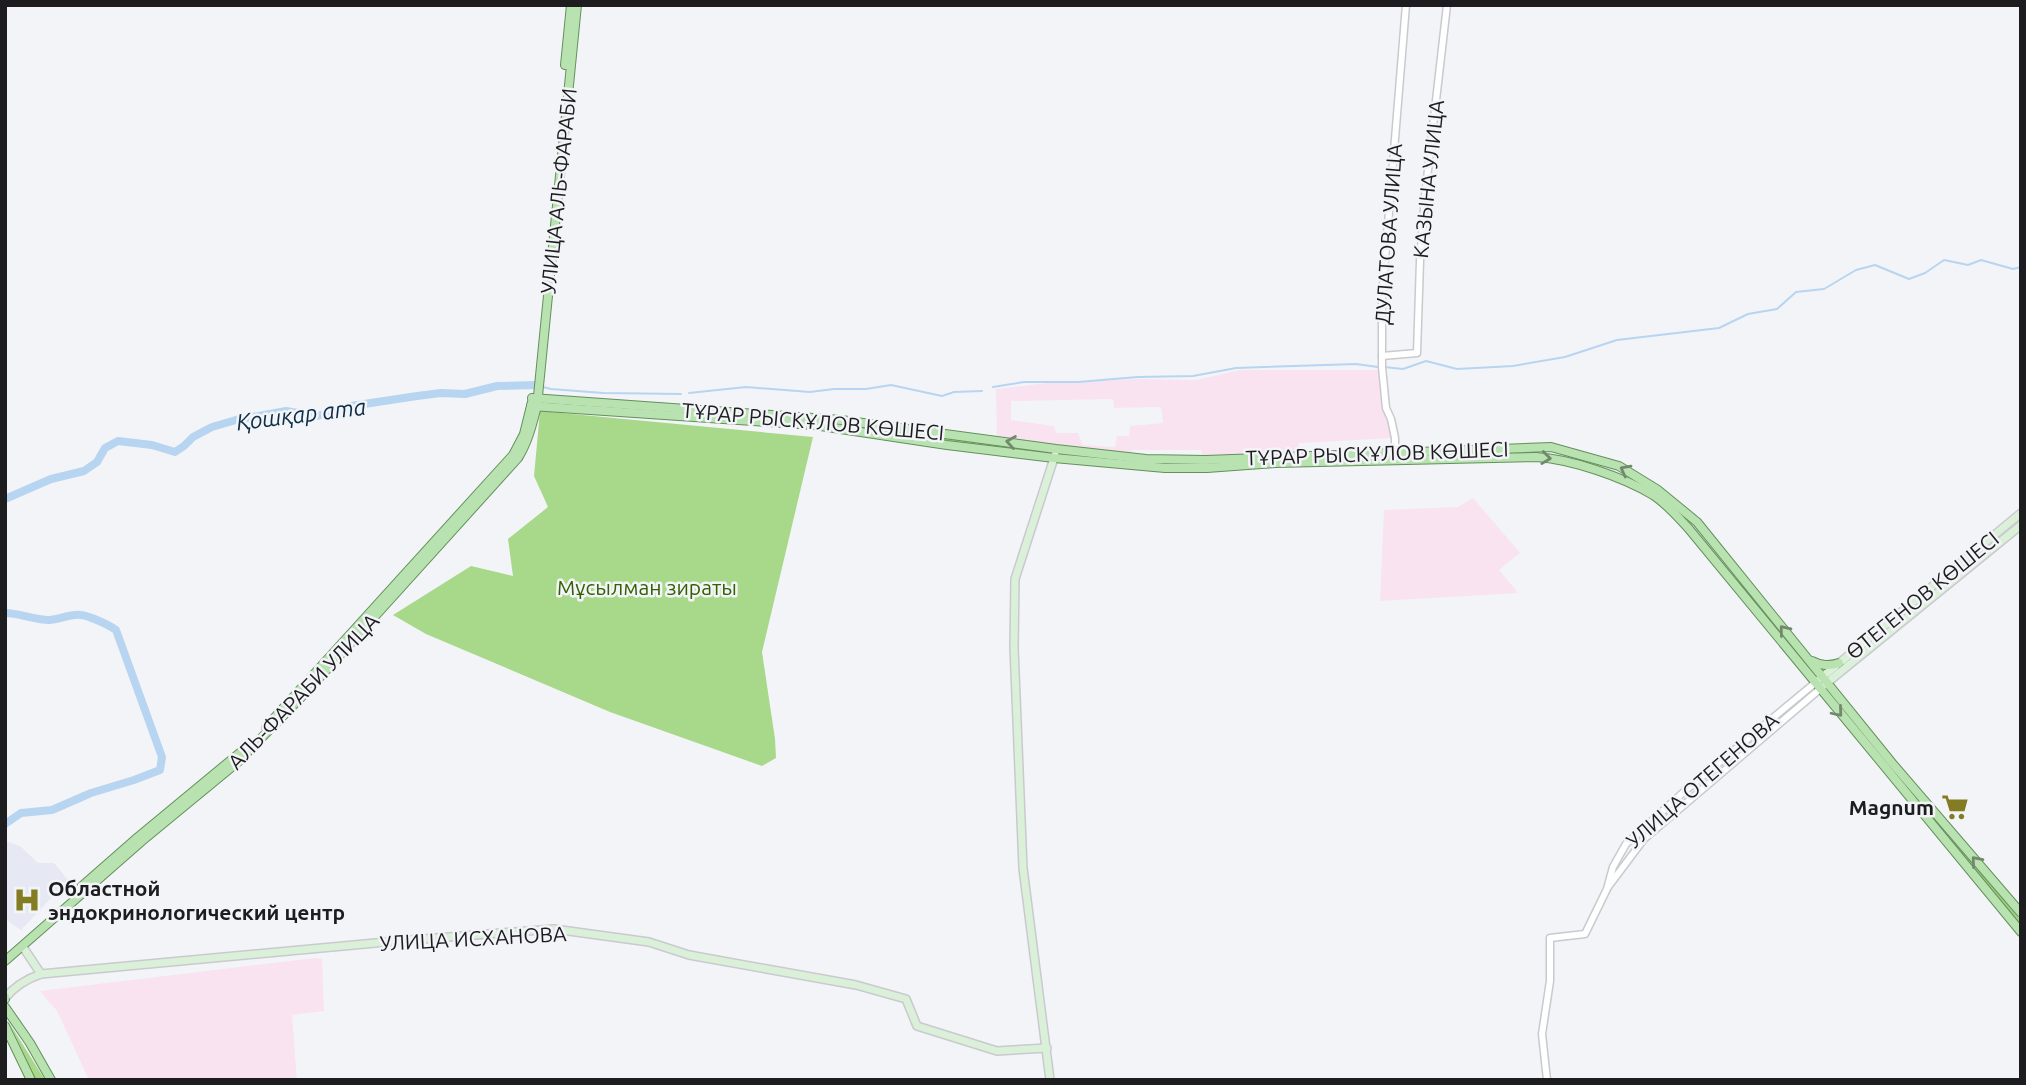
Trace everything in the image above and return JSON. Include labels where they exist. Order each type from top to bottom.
[{"type":"main road","name":"УЛИЦА АЛЬ-ФАРАБИ","points":[[536,377],[570,5]]},
{"type":"main road","name":"УЛИЦА АЛЬ-ФАРАБИ","points":[[536,377],[577,5]]},
{"type":"main road","name":"АЛЬ-ФАРАБИ УЛИЦА","points":[[5,961],[142,841],[238,762],[281,719],[518,458],[530,436],[536,377]]},
{"type":"main road","name":"АЛЬ-ФАРАБИ УЛИЦА","points":[[5,954],[252,741],[513,455],[524,434],[534,399]]},
{"type":"main road","name":"ТҰРАР РЫСКҰЛОВ КӨШЕСІ","points":[[534,399],[827,419],[993,439],[1055,453]]},
{"type":"main road","name":"ТҰРАР РЫСКҰЛОВ КӨШЕСІ","points":[[534,399],[814,425],[965,446],[1207,468],[1551,447],[1619,466],[1658,489],[1697,522],[1825,679],[2021,932]]},
{"type":"main road","points":[[1050,1080],[1023,868],[1014,647],[1015,579],[1055,453]]},
{"type":"main road","points":[[1571,464],[1574,453]]},
{"type":"main road","name":"ТҰРАР РЫСКҰЛОВ КӨШЕСІ","points":[[1395,457],[1551,458],[1614,477],[1655,496],[1680,519],[1817,686],[1889,765]]},
{"type":"main road","name":"ӨТЕГЕНОВ КӨШЕСІ","points":[[1825,679],[1839,663],[2021,513]]},
{"type":"main road","name":"ӨТЕГЕНОВ КӨШЕСІ","points":[[1825,679],[2021,525]]},
{"type":"main road","points":[[1732,582],[1740,575]]},
{"type":"main road","points":[[1808,659],[1823,666],[1839,663]]},
{"type":"main road","points":[[1817,686],[1825,679]]},
{"type":"main road","name":"ТҰРАР РЫСКҰЛОВ КӨШЕСІ","points":[[1911,792],[2021,913]]},
{"type":"main road","name":"УЛИЦА ИСХАНОВА","points":[[37,976],[397,941],[554,929],[649,942],[689,954],[856,985],[906,999],[917,1026],[998,1051],[1047,1048]]},
{"type":"main road","points":[[5,998],[13,988],[37,976],[23,947]]},
{"type":"main road","points":[[5,1007],[51,1080]]},
{"type":"main road","points":[[5,1026],[30,1080]]},
{"type":"main road","points":[[18,1053],[24,1044],[32,1046]]},
{"type":"street","name":"ДУЛАТОВА УЛИЦА","points":[[1395,457],[1395,438],[1386,408],[1382,356],[1382,297],[1406,5]]},
{"type":"street","name":"КАЗЫНА УЛИЦА","points":[[1382,356],[1417,353],[1425,196],[1447,5]]},
{"type":"street","name":"УЛИЦА ОТЕГЕНОВА","points":[[1547,1080],[1542,1034],[1550,981],[1550,939],[1585,934],[1607,889],[1613,867],[1626,844],[1686,790],[1817,686]]},
{"type":"shaded area","points":[[1239,370],[1381,370],[1385,410],[1393,425],[1394,438],[1299,443],[1298,452],[1204,457],[1201,450],[1132,450],[1131,455],[997,440],[996,389],[1047,383],[1139,379],[1197,380]],"holes":[[[1113,399],[1114,408],[1161,407],[1163,423],[1130,426],[1129,436],[1117,436],[1115,447],[1083,445],[1078,433],[1056,433],[1054,426],[1011,420],[1011,401]]]},
{"type":"shaded area","points":[[1473,498],[1520,553],[1499,570],[1518,593],[1380,601],[1384,510],[1458,507]]},
{"type":"shaded area","name":"Областной эндокринологический центр","points":[[5,841],[20,846],[38,863],[54,863],[68,880],[21,930],[5,919]]},
{"type":"shaded area","points":[[322,959],[324,1011],[292,1015],[297,1080],[89,1080],[57,1011],[40,991]]},
{"type":"green space","name":"Мұсылман зираты","points":[[540,411],[813,437],[762,652],[776,758],[762,766],[610,712],[426,634],[393,615],[471,566],[513,576],[508,539],[548,507],[534,476]]},
{"type":"green space","points":[[845,424],[1051,450],[1050,454],[844,427]]},
{"type":"green space","points":[[1741,581],[1818,675],[1815,678],[1738,583]]},
{"type":"green space","points":[[1916,794],[2021,921],[2021,927],[1913,797]]},
{"type":"green space","points":[[10,1024],[45,1080],[36,1080]]},
{"type":"waterway","points":[[1384,367],[1403,369],[1426,361],[1457,369],[1513,366],[1565,357],[1617,340],[1719,328],[1748,314],[1777,309],[1796,292],[1824,289],[1856,270],[1875,265],[1909,279],[1925,273],[1944,260],[1968,265],[1981,260],[2013,269],[2021,267]]},
{"type":"waterway","points":[[993,387],[1024,382],[1193,376],[1236,368],[1356,364],[1378,367]]},
{"type":"waterway","name":"Қошқар ата","points":[[5,499],[51,479],[84,471],[97,462],[105,448],[118,441],[152,445],[175,452],[193,437],[212,427],[236,420],[286,411],[317,416],[351,406],[417,396],[465,394],[497,386],[538,385]]},
{"type":"waterway","points":[[689,393],[746,387],[810,392],[891,385],[942,396],[954,392],[982,391]]},
{"type":"waterway","points":[[543,387],[603,393],[681,394]]},
{"type":"waterway","name":"Қошқар ата","points":[[5,613],[49,620],[81,615],[116,630],[162,757],[160,770],[91,793],[52,810],[21,813],[5,824]]},
{"type":"place","name":"Magnum","points":[[1955,807]]},
{"type":"place","name":"Областной эндокринологический центр","points":[[27,900]]}]
